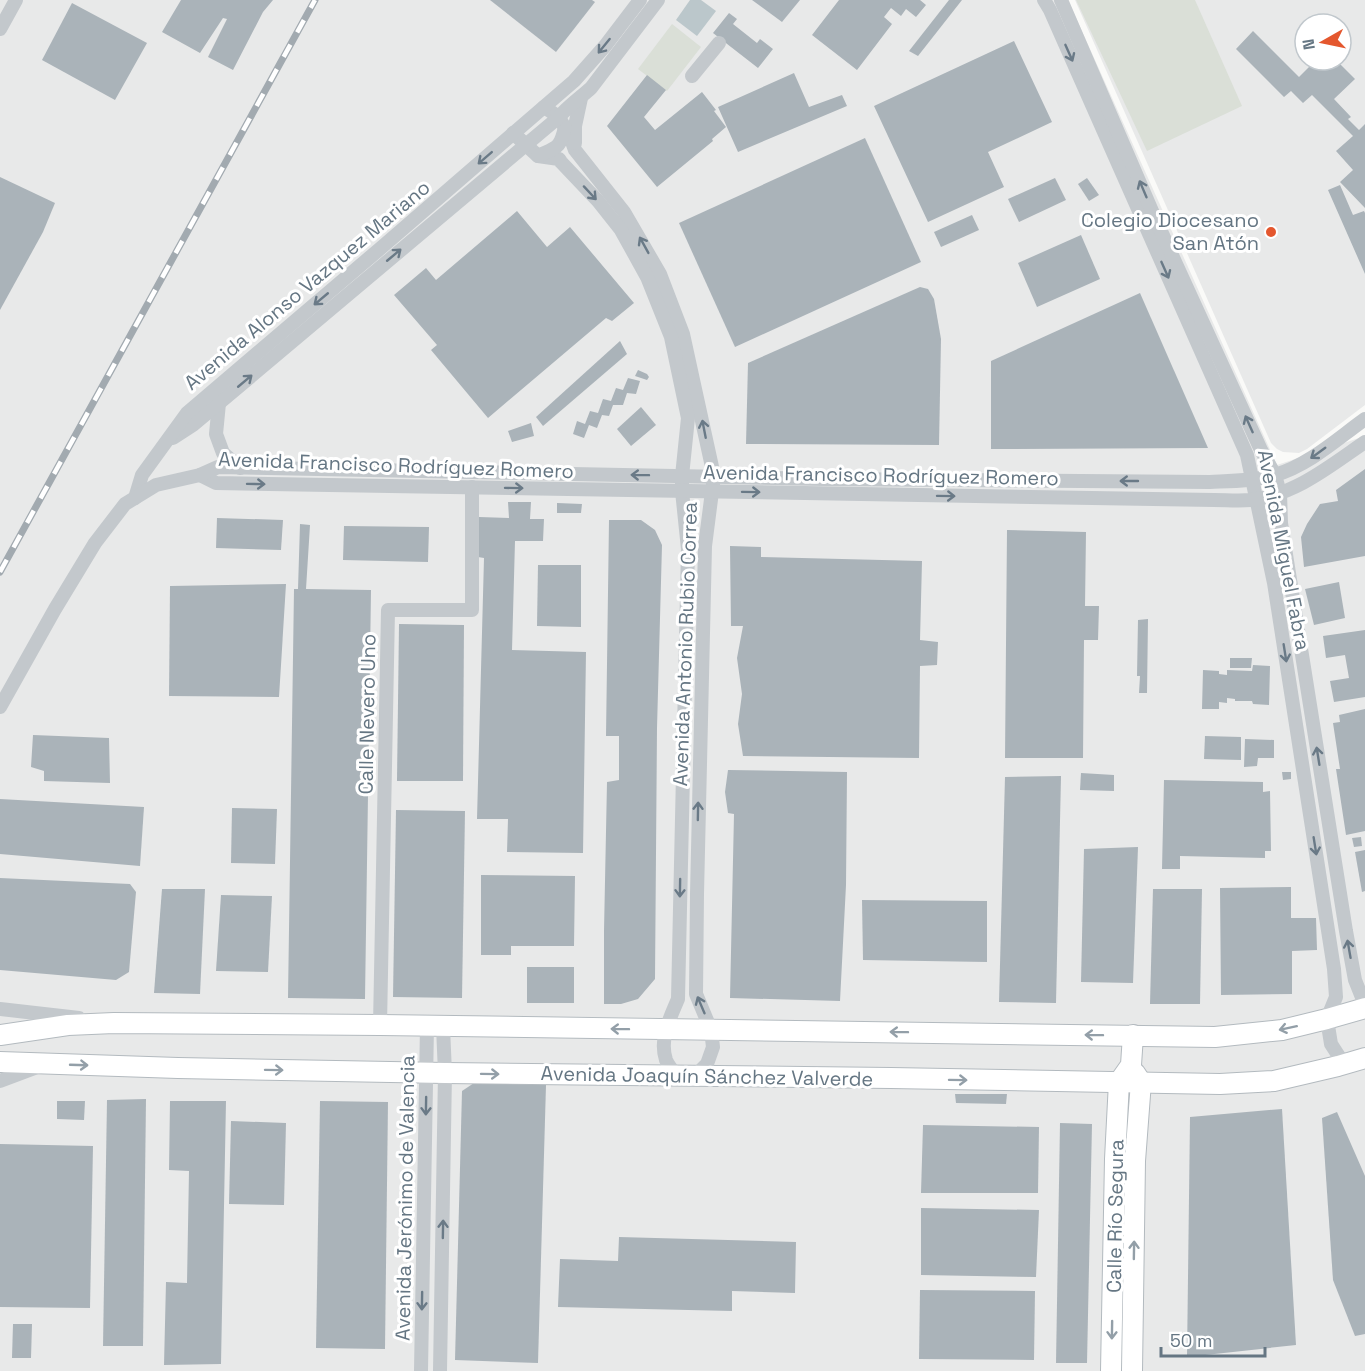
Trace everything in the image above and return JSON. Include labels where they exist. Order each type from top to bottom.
[{"type":"main road","points":[[0,1035],[68,1025],[114,1023],[1215,1037],[1282,1030],[1328,1019],[1365,1006]]},
{"type":"main road","name":"Calle Río Segura","points":[[1112,1371],[1133,1035]]},
{"type":"main road","name":"Avenida Joaquín Sánchez Valverde","points":[[0,1062],[436,1073],[1090,1082],[1131,1078],[1220,1084],[1274,1081],[1358,1060]]},
{"type":"main road","points":[[1090,1082],[1107,1094],[1110,1099],[1125,1160]]},
{"type":"main road","name":"Calle Río Segura","points":[[1125,1160],[1132,1371]]},
{"type":"street","points":[[0,29],[16,0]]},
{"type":"street","name":"Avenida Alonso Vazquez Mariano","points":[[166,442],[187,412],[374,255],[574,81],[605,46],[640,0]]},
{"type":"street","points":[[538,156],[562,142],[563,118],[591,88],[658,0]]},
{"type":"street","name":"Avenida Miguel Fabra","points":[[1044,0],[1247,454],[1274,583],[1334,969],[1336,997],[1328,1019],[1330,1044],[1340,1058],[1358,1060]]},
{"type":"street","name":"Avenida Miguel Fabra","points":[[1061,0],[1155,218],[1256,439],[1275,475],[1280,493],[1281,524],[1346,931],[1355,980],[1365,1006]]},
{"type":"street","points":[[692,76],[719,43]]},
{"type":"street","points":[[513,134],[538,156],[558,159],[561,162],[575,150],[575,126],[581,98]]},
{"type":"street","points":[[544,107],[563,118]]},
{"type":"street","name":"Avenida Alonso Vazquez Mariano","points":[[166,442],[194,425],[526,145],[563,118]]},
{"type":"street","name":"Avenida Antonio Rubio Correa","points":[[563,118],[575,150],[618,216],[660,273],[683,334],[685,372],[688,418],[682,491],[688,549],[678,999],[666,1029],[664,1046],[666,1061],[686,1076],[707,1064],[713,1047],[711,1030],[696,994],[705,546],[714,476],[685,372]]},
{"type":"street","name":"Avenida Antonio Rubio Correa","points":[[561,162],[598,201],[618,216]]},
{"type":"street","name":"Avenida Alonso Vazquez Mariano","points":[[219,403],[216,434],[223,453],[240,468]]},
{"type":"street","name":"Avenida Francisco Rodríguez Romero","points":[[200,475],[218,467],[836,479],[1210,482],[1275,475],[1308,460],[1365,419]]},
{"type":"street","points":[[135,498],[142,475],[166,442]]},
{"type":"street","name":"Avenida Francisco Rodríguez Romero","points":[[200,475],[216,483],[1214,500],[1257,498],[1280,493],[1316,477],[1365,442]]},
{"type":"street","name":"Avenida Francisco Rodríguez Romero","points":[[684,455],[697,454],[710,459]]},
{"type":"street","points":[[0,707],[94,543],[125,504],[156,485],[200,475]]},
{"type":"street","name":"Calle Nevero Uno","points":[[380,1025],[388,610],[472,610],[472,487]]},
{"type":"street","points":[[684,514],[695,517],[708,514]]},
{"type":"street","points":[[0,1009],[114,1023]]},
{"type":"street","name":"Avenida Jerónimo de Valencia","points":[[435,1026],[440,1371]]},
{"type":"street","name":"Avenida Joaquín Sánchez Valverde","points":[[0,1082],[46,1064]]},
{"type":"street","name":"Avenida Jerónimo de Valencia","points":[[421,1371],[436,1073]]},
{"type":"shaded area","points":[[0,0],[1068,0],[1277,465],[1365,436],[1365,1371],[0,1371]]},
{"type":"shaded area","points":[[690,0],[701,0],[716,11],[697,36],[676,20]]},
{"type":"shaded area","name":"Colegio Diocesano San Atón","points":[[1075,0],[1365,0],[1365,405],[1299,453],[1283,452],[1271,443]]},
{"type":"shaded area","points":[[1076,0],[1195,0],[1242,106],[1147,151]]},
{"type":"shaded area","points":[[672,24],[701,47],[667,91],[638,69]]},
{"type":"building","points":[[181,0],[273,0],[263,12],[233,70],[208,57],[227,19],[223,18],[200,53],[162,32]]},
{"type":"building","points":[[490,0],[592,0],[595,2],[556,52]]},
{"type":"building","points":[[752,0],[800,0],[782,22]]},
{"type":"building","points":[[839,0],[920,0],[926,5],[916,17],[906,9],[901,16],[891,8],[884,17],[892,24],[857,70],[812,35]]},
{"type":"building","points":[[949,0],[962,0],[918,56],[909,51]]},
{"type":"building","points":[[72,3],[147,43],[115,100],[42,60]]},
{"type":"building","points":[[729,13],[737,19],[733,24],[757,43],[760,39],[773,49],[758,68],[713,33]]},
{"type":"building","points":[[1253,31],[1299,77],[1304,72],[1348,72],[1355,79],[1334,99],[1351,117],[1348,119],[1359,130],[1365,124],[1365,208],[1340,182],[1353,170],[1336,151],[1353,136],[1312,95],[1303,103],[1291,91],[1284,97],[1236,49]]},
{"type":"building","points":[[1014,41],[1052,122],[988,152],[1004,187],[928,222],[874,106]]},
{"type":"building","points":[[794,73],[809,107],[842,95],[847,106],[738,152],[718,107]]},
{"type":"building","points":[[647,75],[666,90],[644,117],[655,130],[702,92],[726,127],[712,139],[713,141],[657,187],[607,126]]},
{"type":"building","points":[[865,138],[921,262],[735,347],[679,223]]},
{"type":"building","points":[[0,177],[55,203],[43,232],[0,310]]},
{"type":"building","points":[[1055,178],[1066,200],[1019,222],[1008,199]]},
{"type":"building","points":[[1087,178],[1099,195],[1089,201],[1078,184]]},
{"type":"building","points":[[1340,185],[1353,215],[1364,211],[1365,213],[1365,274],[1328,190]]},
{"type":"building","points":[[517,211],[547,247],[570,227],[634,303],[612,321],[606,318],[488,418],[431,350],[437,345],[394,295],[426,268],[436,280]]},
{"type":"building","points":[[972,215],[979,230],[941,247],[934,232]]},
{"type":"building","points":[[1081,235],[1100,279],[1037,307],[1018,263]]},
{"type":"building","points":[[920,287],[928,289],[934,299],[941,339],[939,445],[746,444],[748,363]]},
{"type":"building","points":[[1140,293],[1208,448],[991,449],[991,361]]},
{"type":"building","points":[[620,341],[627,354],[543,426],[536,417]]},
{"type":"building","points":[[638,370],[647,374],[649,377],[647,380],[635,376]]},
{"type":"building","points":[[628,378],[640,381],[636,394],[627,393],[623,405],[613,405],[609,416],[602,415],[597,428],[589,425],[584,438],[573,434],[577,421],[585,424],[590,411],[598,413],[603,399],[611,401],[616,388],[623,390]]},
{"type":"building","points":[[641,407],[656,425],[631,446],[617,429]]},
{"type":"building","points":[[531,423],[534,436],[512,442],[508,431]]},
{"type":"building","points":[[1365,469],[1365,556],[1304,567],[1301,537],[1307,524],[1320,504],[1338,501],[1336,490]]},
{"type":"building","points":[[508,502],[531,502],[530,519],[544,519],[543,541],[515,541],[512,650],[586,652],[583,853],[507,852],[508,819],[477,819],[484,558],[478,557],[479,517],[509,518]]},
{"type":"building","points":[[557,503],[582,504],[581,513],[557,513]]},
{"type":"building","points":[[217,518],[283,520],[281,550],[216,548]]},
{"type":"building","points":[[609,520],[641,520],[655,530],[662,545],[657,728],[655,979],[638,999],[621,1004],[604,1004],[607,782],[619,780],[619,736],[606,736]]},
{"type":"building","points":[[300,524],[310,525],[306,589],[371,590],[365,999],[288,998],[294,589],[298,589]]},
{"type":"building","points":[[344,526],[429,527],[428,562],[343,560]]},
{"type":"building","points":[[1007,530],[1086,532],[1085,606],[1099,606],[1098,640],[1084,640],[1083,758],[1005,758]]},
{"type":"building","points":[[730,546],[761,547],[761,557],[922,561],[920,640],[938,642],[937,665],[920,666],[919,758],[743,756],[738,724],[742,694],[737,658],[743,626],[731,626]]},
{"type":"building","points":[[538,565],[581,565],[581,627],[537,626]]},
{"type":"building","points":[[1339,582],[1345,618],[1314,625],[1305,589]]},
{"type":"building","points":[[286,584],[279,697],[169,696],[170,586]]},
{"type":"building","points":[[1148,619],[1147,693],[1139,693],[1138,620]]},
{"type":"building","points":[[399,624],[464,625],[463,781],[397,781]]},
{"type":"building","points":[[1365,630],[1365,697],[1334,702],[1330,681],[1349,678],[1345,655],[1326,658],[1323,636]]},
{"type":"building","points":[[1230,658],[1252,658],[1251,668],[1230,668]]},
{"type":"building","points":[[1253,665],[1270,666],[1269,705],[1227,698],[1227,703],[1219,702],[1219,709],[1202,709],[1203,670],[1219,671],[1219,674],[1227,675],[1227,670],[1252,671]]},
{"type":"building","points":[[1365,709],[1365,831],[1346,835],[1336,769],[1340,769],[1333,723],[1340,722],[1339,715]]},
{"type":"building","points":[[33,735],[109,738],[110,783],[44,781],[44,771],[31,767]]},
{"type":"building","points":[[1205,736],[1241,737],[1241,760],[1204,759]]},
{"type":"building","points":[[1245,739],[1274,740],[1274,758],[1258,758],[1257,766],[1244,767]]},
{"type":"building","points":[[728,770],[847,772],[846,885],[840,1001],[730,998],[734,814],[728,813],[725,792]]},
{"type":"building","points":[[1282,772],[1291,772],[1291,779],[1283,780]]},
{"type":"building","points":[[1081,773],[1114,775],[1114,791],[1080,790]]},
{"type":"building","points":[[1061,776],[1056,1003],[999,1002],[1005,777]]},
{"type":"building","points":[[1164,780],[1263,782],[1263,792],[1270,791],[1271,851],[1265,851],[1265,858],[1180,856],[1180,869],[1162,869]]},
{"type":"building","points":[[0,799],[144,807],[140,866],[0,854]]},
{"type":"building","points":[[232,808],[277,809],[275,864],[231,863]]},
{"type":"building","points":[[396,810],[465,811],[462,998],[393,997]]},
{"type":"building","points":[[1361,837],[1362,846],[1354,847],[1352,838]]},
{"type":"building","points":[[1138,847],[1133,983],[1081,982],[1084,849]]},
{"type":"building","points":[[1365,850],[1365,891],[1362,892],[1355,852]]},
{"type":"building","points":[[481,875],[575,876],[574,946],[511,946],[511,955],[481,955]]},
{"type":"building","points":[[0,878],[130,884],[136,892],[129,972],[116,980],[0,970]]},
{"type":"building","points":[[1291,887],[1291,918],[1316,918],[1317,950],[1292,951],[1292,994],[1221,995],[1220,888]]},
{"type":"building","points":[[162,889],[205,889],[200,994],[154,993]]},
{"type":"building","points":[[1153,889],[1202,889],[1200,1004],[1150,1004]]},
{"type":"building","points":[[221,895],[272,896],[268,972],[216,971]]},
{"type":"building","points":[[862,900],[987,901],[987,962],[863,960]]},
{"type":"building","points":[[527,967],[574,967],[574,1003],[527,1003]]},
{"type":"building","points":[[474,1083],[546,1085],[538,1363],[455,1360],[462,1091]]},
{"type":"building","points":[[955,1094],[1007,1094],[1006,1104],[956,1103]]},
{"type":"building","points":[[146,1099],[143,1346],[103,1346],[107,1100]]},
{"type":"building","points":[[57,1101],[85,1101],[84,1120],[57,1119]]},
{"type":"building","points":[[170,1101],[226,1101],[221,1364],[164,1365],[166,1282],[187,1283],[189,1171],[169,1170]]},
{"type":"building","points":[[320,1101],[388,1102],[385,1349],[316,1348]]},
{"type":"building","points":[[1282,1109],[1296,1345],[1187,1357],[1190,1117]]},
{"type":"building","points":[[1337,1112],[1365,1176],[1365,1334],[1355,1336],[1333,1280],[1322,1118]]},
{"type":"building","points":[[231,1121],[286,1123],[284,1205],[229,1204]]},
{"type":"building","points":[[1060,1123],[1092,1124],[1087,1363],[1056,1363]]},
{"type":"building","points":[[923,1125],[1039,1127],[1038,1193],[921,1193]]},
{"type":"building","points":[[0,1144],[93,1146],[90,1308],[0,1307]]},
{"type":"building","points":[[921,1208],[1039,1210],[1036,1277],[921,1275]]},
{"type":"building","points":[[619,1237],[796,1242],[795,1293],[732,1291],[732,1311],[558,1307],[560,1259],[618,1261]]},
{"type":"building","points":[[920,1290],[1035,1291],[1034,1360],[919,1359]]},
{"type":"building","points":[[13,1324],[32,1324],[31,1358],[12,1358]]},
{"type":"railway","points":[[0,572],[315,0]]},
{"type":"place","name":"Colegio Diocesano San Atón","points":[[1271,232]]}]
